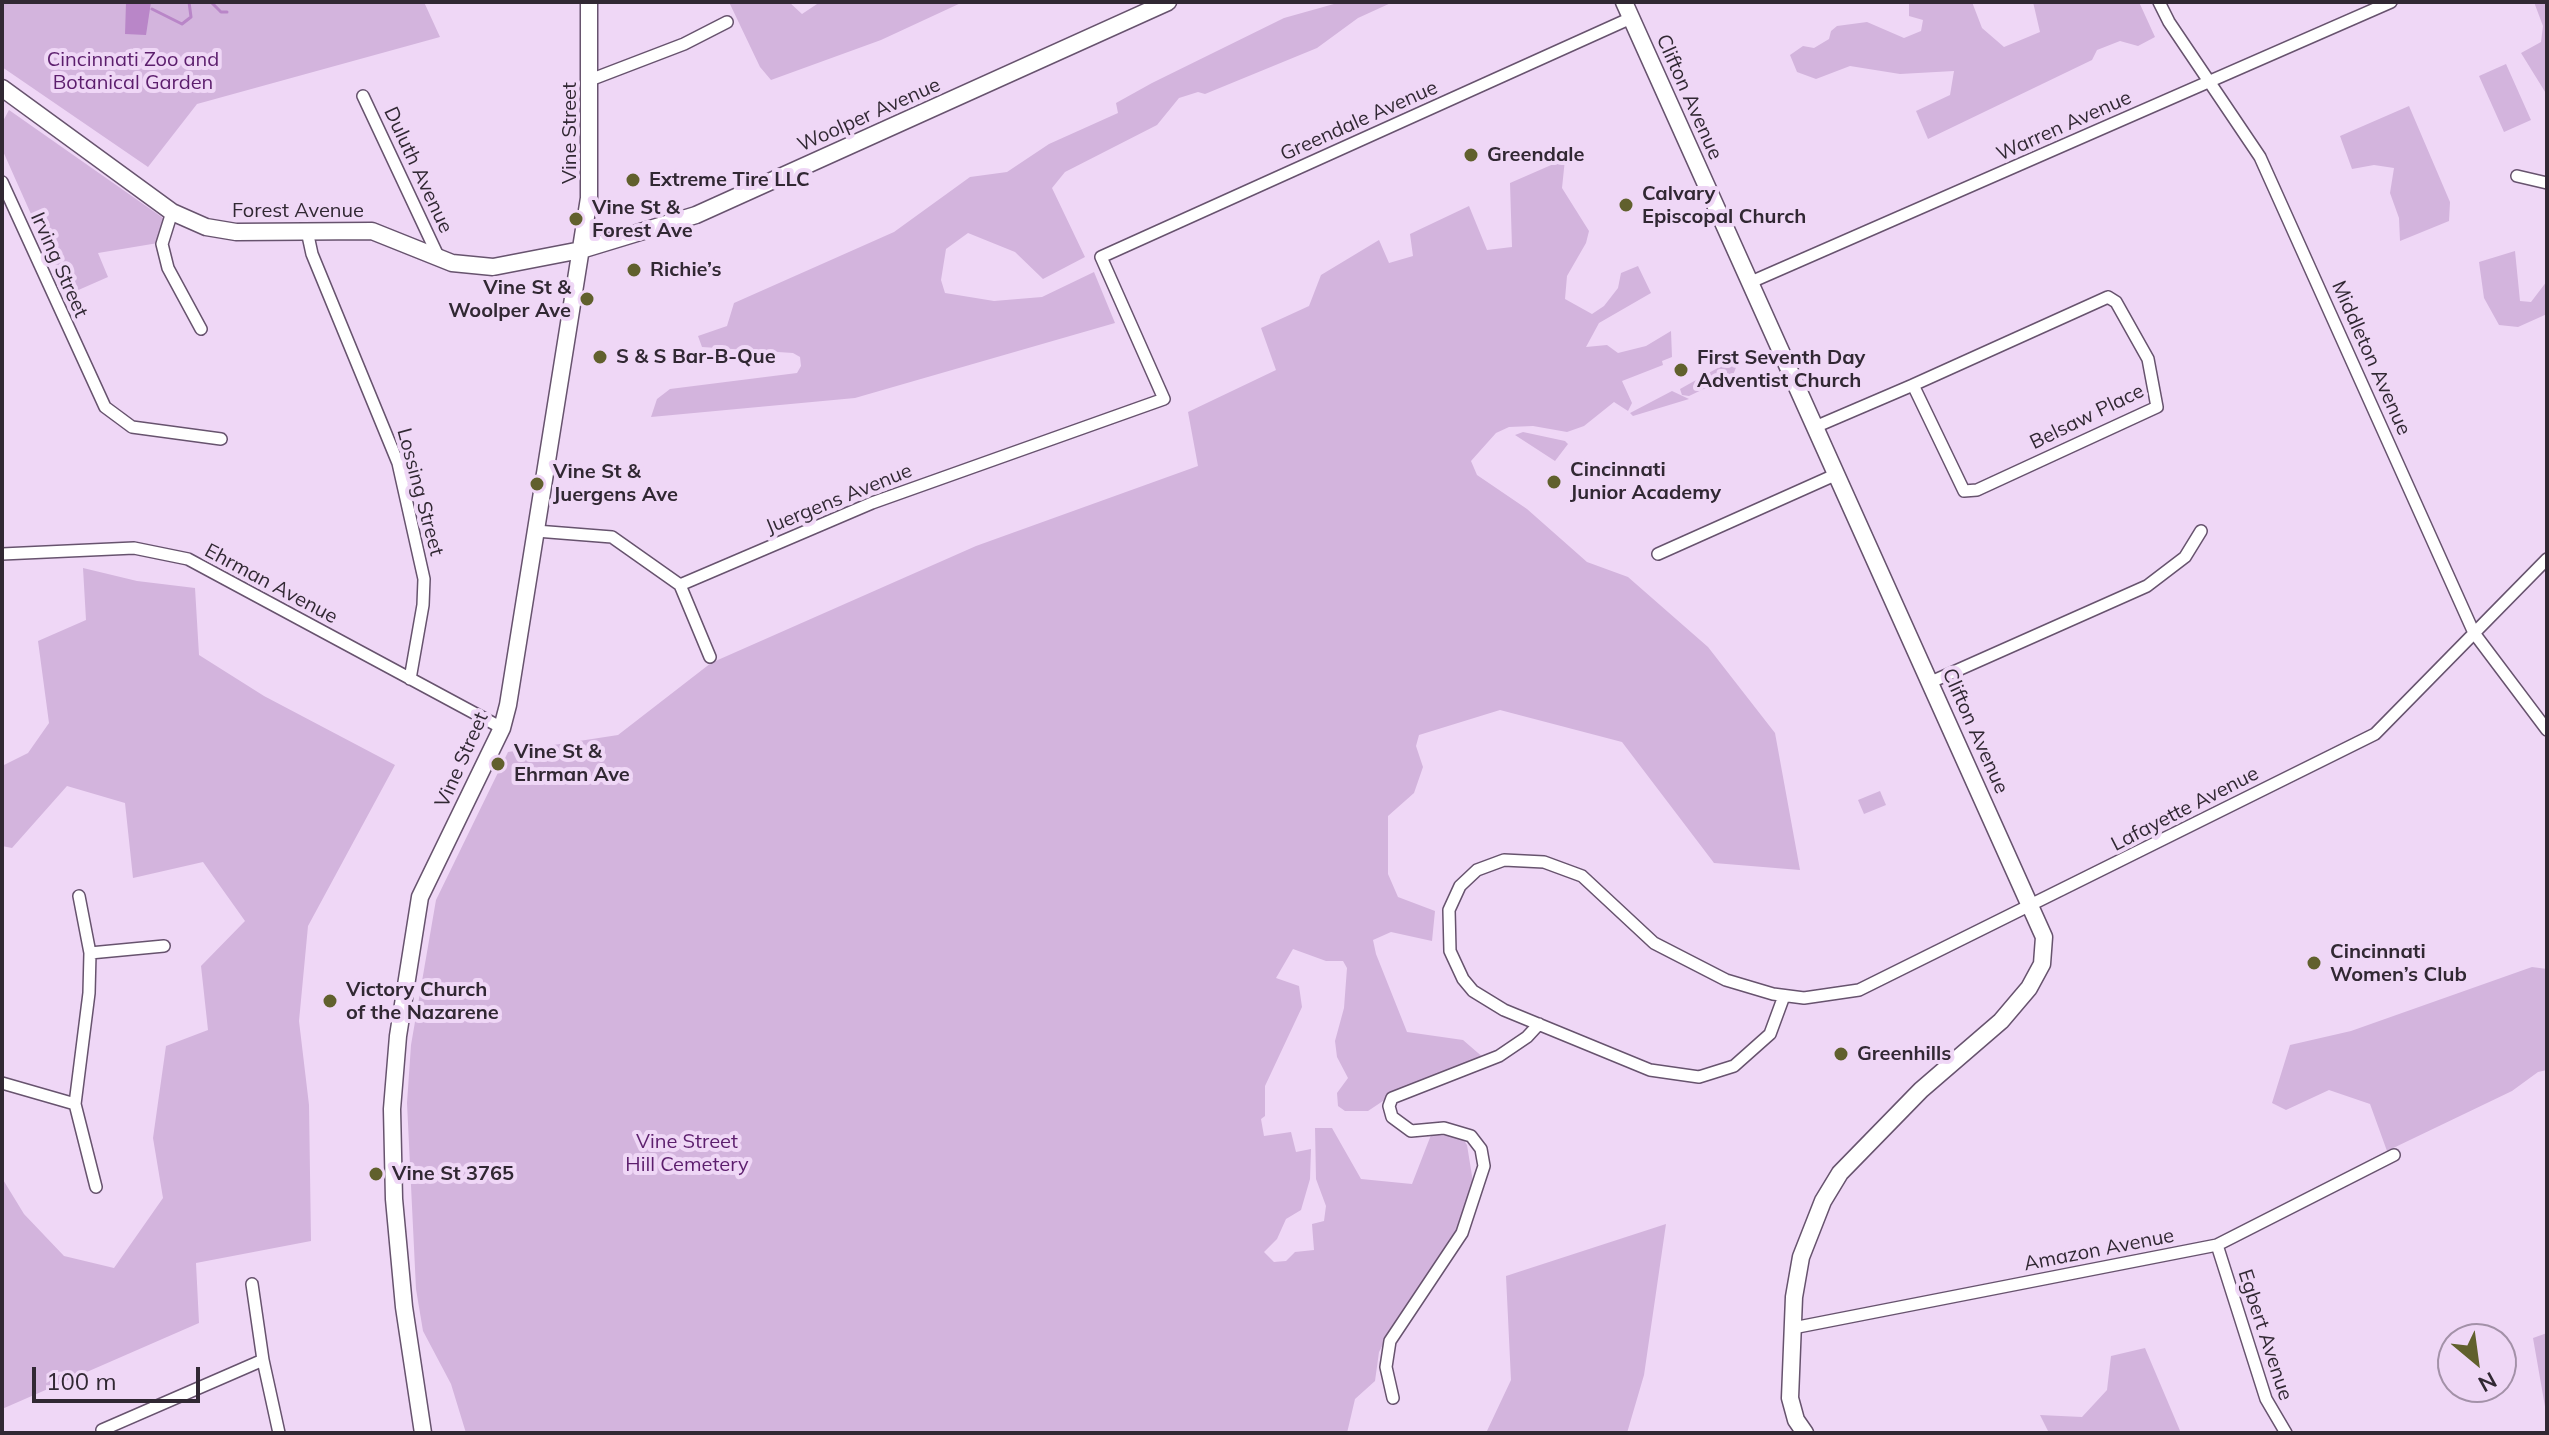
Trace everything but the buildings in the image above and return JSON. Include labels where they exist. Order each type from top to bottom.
[{"type":"main road","name":"Vine Street","points":[[423,1433],[404,1307],[394,1199],[392,1109],[398,1036],[420,897],[502,728],[581,250],[591,171],[589,2]]},
{"type":"main road","name":"Woolper Avenue","points":[[581,250],[696,215],[1168,2]]},
{"type":"main road","name":"Clifton Avenue","points":[[1628,10],[1931,682],[2031,907],[2045,946],[2045,956],[2035,977],[2001,1021],[1921,1090],[1829,1188],[1801,1257],[1793,1328],[1790,1398],[1796,1420],[1805,1433]]},
{"type":"main road","name":"Forest Avenue","points":[[2,89],[172,212],[221,231],[372,231],[439,259],[468,267],[493,267],[581,250]]},
{"type":"street","name":"Middleton Avenue","points":[[2159,2],[2169,22],[2260,157],[2474,633],[2547,730]]},
{"type":"street","name":"Warren Avenue","points":[[1751,282],[2391,2]]},
{"type":"street","name":"Greendale Avenue","points":[[1164,399],[1101,257],[1628,10]]},
{"type":"street","points":[[590,80],[684,44],[727,22]]},
{"type":"street","name":"Duluth Avenue","points":[[363,96],[439,259]]},
{"type":"street","points":[[2517,176],[2547,183]]},
{"type":"street","name":"Irving Street","points":[[2,182],[105,407],[127,425],[221,439]]},
{"type":"street","points":[[172,212],[162,244],[168,268],[201,329]]},
{"type":"street","name":"Lossing Street","points":[[307,231],[312,254],[398,463],[424,579],[423,605],[410,679]]},
{"type":"street","name":"Belsaw Place","points":[[1815,427],[2108,297],[2116,302],[2148,359],[2159,403],[2157,407],[1964,491],[1913,385]]},
{"type":"street","name":"Juergens Avenue","points":[[680,585],[872,503],[1164,399]]},
{"type":"street","points":[[1658,554],[1837,474]]},
{"type":"street","points":[[536,531],[612,537],[680,585],[710,657]]},
{"type":"street","points":[[1931,682],[2147,586],[2185,557],[2201,531]]},
{"type":"street","name":"Ehrman Avenue","points":[[2,554],[134,548],[188,559],[502,728]]},
{"type":"street","name":"Lafayette Avenue","points":[[1784,996],[1777,1019],[1760,1047],[1734,1066],[1699,1077],[1650,1070],[1504,1010],[1473,991],[1463,979],[1450,951],[1447,920],[1460,886],[1477,870],[1504,860],[1544,862],[1573,871],[1602,892],[1661,947],[1726,980],[1784,996],[1819,998],[1859,990],[2375,734],[2547,559]]},
{"type":"street","points":[[79,896],[90,953],[89,993],[75,1104],[96,1187]]},
{"type":"street","points":[[90,953],[164,946]]},
{"type":"street","points":[[1393,1398],[1386,1367],[1390,1341],[1462,1233],[1484,1166],[1481,1149],[1471,1136],[1444,1128],[1411,1131],[1392,1117],[1389,1106],[1392,1098],[1499,1056],[1527,1037],[1539,1024]]},
{"type":"street","points":[[2,1083],[75,1104]]},
{"type":"street","name":"Amazon Avenue","points":[[1793,1328],[2217,1245],[2394,1155]]},
{"type":"street","name":"Egbert Avenue","points":[[2217,1245],[2266,1399],[2286,1433]]},
{"type":"street","points":[[252,1284],[263,1360],[279,1433]]},
{"type":"street","points":[[102,1430],[263,1360]]},
{"type":"green space","name":"Cincinnati Zoo and Botanical Garden","points":[[2,2],[424,2],[440,37],[197,104],[148,167],[2,67]]},
{"type":"green space","points":[[729,2],[789,2],[802,14],[820,2],[963,2],[881,40],[771,80],[760,67]]},
{"type":"green space","points":[[1341,2],[1393,2],[1358,18],[1317,48],[1205,94],[1198,92],[1179,98],[1157,125],[1065,172],[1052,188],[1085,257],[1043,279],[1015,252],[968,233],[946,249],[941,280],[945,293],[994,301],[1042,297],[1094,272],[1115,323],[855,398],[651,417],[657,399],[670,389],[797,373],[801,366],[800,357],[793,353],[702,347],[698,336],[727,326],[734,303],[894,232],[970,177],[1007,172],[1049,144],[1118,113],[1116,103],[1152,83],[1284,18]]},
{"type":"green space","points":[[1909,2],[1972,2],[1982,28],[2004,47],[2040,32],[2033,2],[2139,2],[2155,37],[2138,46],[2120,41],[2097,50],[2092,60],[1928,139],[1916,111],[1950,95],[1954,71],[1900,74],[1850,66],[1816,79],[1797,72],[1790,55],[1803,46],[1814,48],[1829,39],[1831,31],[1837,26],[1867,22],[1904,38],[1921,31],[1923,20],[1909,16]]},
{"type":"green space","points":[[2534,2],[2547,2],[2547,95],[2521,53],[2541,42],[2543,26]]},
{"type":"green space","points":[[2506,64],[2531,120],[2504,132],[2479,76]]},
{"type":"green space","points":[[2409,106],[2450,202],[2449,221],[2400,241],[2399,218],[2390,193],[2394,168],[2374,165],[2352,169],[2340,136]]},
{"type":"green space","points":[[9,110],[166,220],[158,243],[98,253],[108,277],[67,295],[2,149],[2,123]]},
{"type":"green space","name":"Vine Street Hill Cemetery","points":[[1565,159],[1562,188],[1589,231],[1586,243],[1567,276],[1565,299],[1592,314],[1604,306],[1618,288],[1621,273],[1638,266],[1651,293],[1599,323],[1586,347],[1607,345],[1618,353],[1646,346],[1671,331],[1672,357],[1662,361],[1663,365],[1622,381],[1632,403],[1628,411],[1614,402],[1584,426],[1567,432],[1533,426],[1509,427],[1496,433],[1471,461],[1477,475],[1527,509],[1587,562],[1628,577],[1708,647],[1775,733],[1800,870],[1714,863],[1622,742],[1500,710],[1419,735],[1416,746],[1423,767],[1414,793],[1388,816],[1388,874],[1398,897],[1435,911],[1432,941],[1391,932],[1373,940],[1407,1032],[1463,1040],[1485,1059],[1401,1089],[1368,1111],[1345,1111],[1338,1106],[1337,1093],[1348,1078],[1337,1057],[1335,1041],[1344,1008],[1347,968],[1343,961],[1326,961],[1293,949],[1276,978],[1299,986],[1302,1007],[1265,1086],[1265,1116],[1261,1119],[1264,1136],[1291,1132],[1296,1152],[1311,1149],[1310,1179],[1301,1210],[1286,1219],[1277,1239],[1264,1252],[1274,1262],[1286,1261],[1295,1252],[1314,1250],[1312,1224],[1324,1221],[1326,1206],[1316,1179],[1315,1128],[1332,1128],[1361,1179],[1412,1184],[1431,1135],[1461,1136],[1467,1145],[1474,1188],[1465,1214],[1449,1249],[1395,1322],[1379,1352],[1375,1381],[1355,1399],[1347,1433],[466,1433],[451,1384],[423,1331],[416,1289],[407,1103],[411,1045],[436,900],[508,752],[618,735],[711,663],[976,546],[1198,466],[1188,412],[1276,370],[1261,328],[1309,306],[1321,275],[1379,240],[1389,263],[1413,256],[1410,234],[1469,206],[1487,250],[1512,247],[1510,183]]},
{"type":"green space","points":[[2515,251],[2520,301],[2531,302],[2547,281],[2547,314],[2518,327],[2499,325],[2484,298],[2479,262]]},
{"type":"green space","points":[[1729,353],[1737,365],[1733,375],[1689,396],[1682,395],[1680,389],[1732,360]]},
{"type":"green space","points":[[1672,391],[1689,399],[1633,416],[1630,413]]},
{"type":"green space","points":[[1523,432],[1568,444],[1555,461],[1515,435]]},
{"type":"green space","points":[[83,568],[137,581],[195,588],[199,655],[264,696],[395,765],[308,926],[299,1021],[309,1105],[311,1241],[196,1263],[199,1323],[2,1409],[2,1178],[24,1214],[64,1256],[114,1268],[163,1198],[153,1138],[166,1046],[208,1030],[201,966],[245,921],[203,862],[133,878],[125,803],[67,786],[12,848],[2,846],[2,766],[28,753],[49,723],[38,641],[86,620]]},
{"type":"green space","points":[[1880,791],[1886,805],[1864,814],[1858,800]]},
{"type":"green space","points":[[2532,967],[2547,969],[2547,1070],[2538,1072],[2512,1091],[2387,1151],[2370,1104],[2329,1090],[2286,1110],[2272,1103],[2290,1045],[2351,1031]]},
{"type":"green space","points":[[1666,1224],[1644,1375],[1627,1433],[1486,1433],[1511,1380],[1506,1276]]},
{"type":"green space","points":[[2547,1333],[2547,1418],[2533,1338]]},
{"type":"green space","points":[[2145,1348],[2181,1433],[2049,1433],[2040,1415],[2082,1417],[2107,1390],[2111,1356]]},
{"type":"shaded area","points":[[126,2],[151,2],[146,35],[125,34]]},
{"type":"waterway","points":[[152,9],[182,24],[191,17],[189,2]]},
{"type":"waterway","points":[[211,2],[221,12],[227,12]]},
{"type":"place","name":"Greendale","points":[[1471,155]]},
{"type":"place","name":"Extreme Tire LLC","points":[[633,180]]},
{"type":"place","name":"Calvary Episcopal Church","points":[[1626,205]]},
{"type":"place","name":"Vine St & Forest Ave","points":[[576,219]]},
{"type":"place","name":"Richie’s","points":[[634,270]]},
{"type":"place","name":"Vine St & Woolper Ave","points":[[587,299]]},
{"type":"place","name":"S & S Bar-B-Que","points":[[600,357]]},
{"type":"place","name":"First Seventh Day Adventist Church","points":[[1681,370]]},
{"type":"place","name":"Cincinnati Junior Academy","points":[[1554,482]]},
{"type":"place","name":"Vine St & Juergens Ave","points":[[537,484]]},
{"type":"place","name":"Vine St & Ehrman Ave","points":[[498,764]]},
{"type":"place","name":"Cincinnati Women’s Club","points":[[2314,963]]},
{"type":"place","name":"Victory Church of the Nazarene","points":[[330,1001]]},
{"type":"place","name":"Greenhills","points":[[1841,1054]]},
{"type":"place","name":"Vine St 3765","points":[[376,1174]]}]
